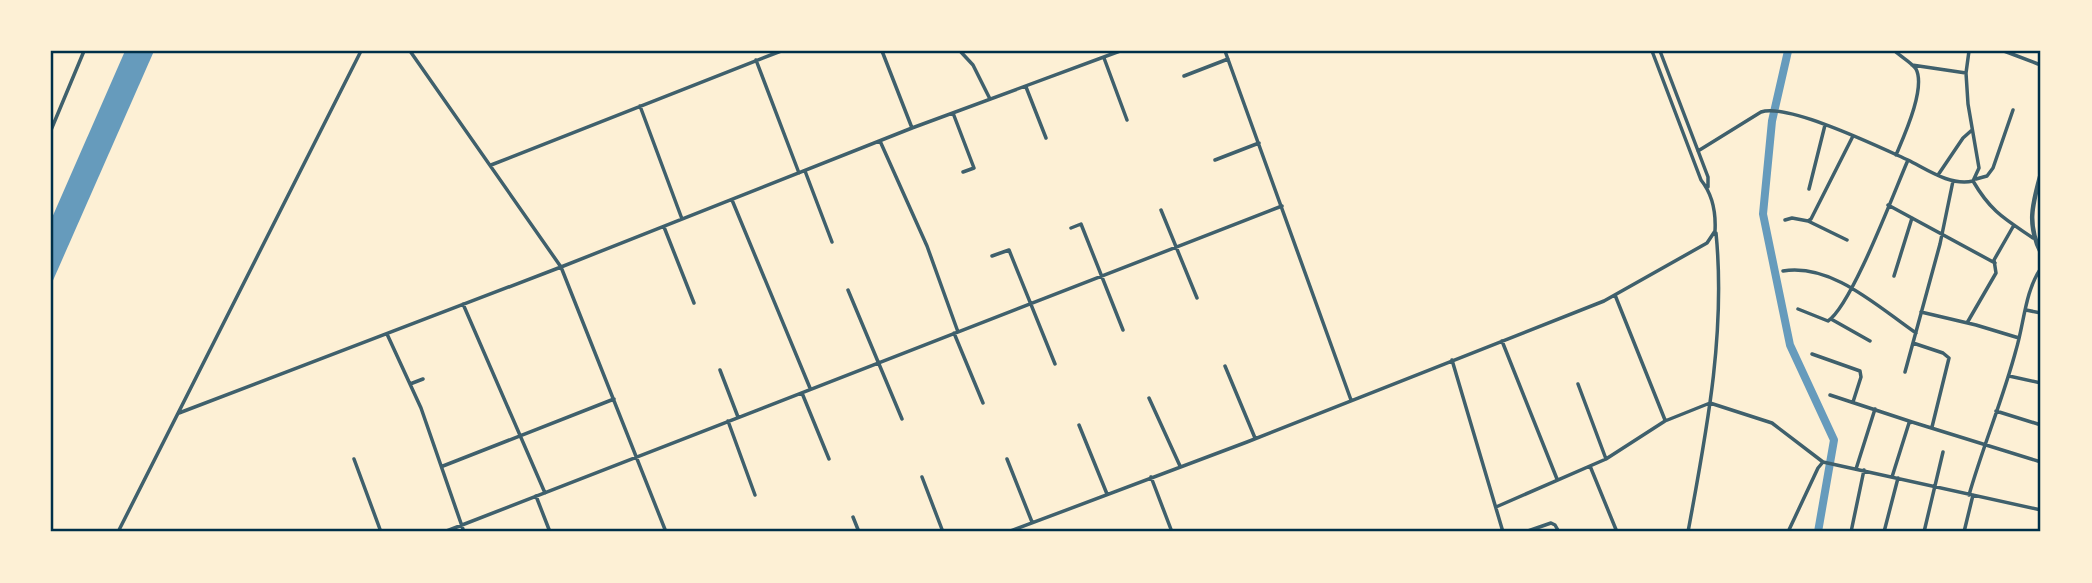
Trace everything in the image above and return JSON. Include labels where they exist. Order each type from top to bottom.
[{"type":"street","points":[[51,130],[84,51]]},
{"type":"street","points":[[118,532],[361,51]]},
{"type":"street","points":[[410,51],[561,267],[666,532]]},
{"type":"street","points":[[491,165],[781,51]]},
{"type":"street","points":[[882,51],[912,128]]},
{"type":"street","points":[[960,51],[973,65],[990,100]]},
{"type":"street","points":[[179,413],[664,227],[912,128],[1120,51]]},
{"type":"street","points":[[1225,51],[1351,400]]},
{"type":"street","points":[[1652,51],[1702,180],[1708,188]]},
{"type":"street","points":[[1660,51],[1707,177],[1715,212],[1720,281],[1710,403],[1688,532]]},
{"type":"street","points":[[1895,51],[1912,65],[1917,74],[1917,94],[1910,122],[1896,155]]},
{"type":"street","points":[[1969,51],[1966,73],[1978,160],[1975,180],[1990,207],[2033,238]]},
{"type":"street","points":[[2004,51],[2038,64]]},
{"type":"street","points":[[1104,58],[1127,120]]},
{"type":"street","points":[[1184,76],[1228,59]]},
{"type":"street","points":[[756,60],[799,173]]},
{"type":"street","points":[[1912,65],[1966,73]]},
{"type":"street","points":[[1026,87],[1046,138]]},
{"type":"street","points":[[640,106],[682,219]]},
{"type":"street","points":[[1698,152],[1760,112],[1772,110],[1825,125],[1953,181],[1975,180],[1987,176],[1993,168],[2013,110]]},
{"type":"street","points":[[953,113],[974,168],[963,172]]},
{"type":"street","points":[[1809,189],[1825,125]]},
{"type":"street","points":[[1938,175],[1963,138],[1972,130]]},
{"type":"street","points":[[1808,221],[1814,215],[1853,136]]},
{"type":"street","points":[[880,141],[927,246],[983,402]]},
{"type":"street","points":[[1216,160],[1259,143]]},
{"type":"street","points":[[1831,319],[1852,289],[1908,160]]},
{"type":"street","points":[[804,171],[832,242]]},
{"type":"street","points":[[2041,173],[2032,206],[2033,238],[2041,253]]},
{"type":"street","points":[[1905,372],[1943,233],[1953,181]]},
{"type":"street","points":[[732,200],[811,389]]},
{"type":"street","points":[[1888,205],[1994,263]]},
{"type":"street","points":[[444,532],[1282,206]]},
{"type":"street","points":[[1161,210],[1197,298]]},
{"type":"street","points":[[1785,220],[1792,218],[1808,221],[1847,240]]},
{"type":"street","points":[[1894,276],[1912,218]]},
{"type":"street","points":[[1071,228],[1081,224],[1123,330]]},
{"type":"street","points":[[1967,323],[1996,273],[1994,263],[2014,225]]},
{"type":"street","points":[[664,227],[694,303]]},
{"type":"street","points":[[1008,532],[1255,439],[1615,295],[1707,243],[1715,231]]},
{"type":"street","points":[[992,256],[1009,250],[1055,364]]},
{"type":"street","points":[[1965,532],[1984,444],[2008,376],[2033,282],[2041,268]]},
{"type":"street","points":[[1783,271],[1800,269],[1814,272],[1852,289],[1916,333]]},
{"type":"street","points":[[848,290],[902,419]]},
{"type":"street","points":[[1615,295],[1665,421]]},
{"type":"street","points":[[463,304],[545,493]]},
{"type":"street","points":[[1798,309],[1825,320],[1831,319],[1870,341]]},
{"type":"street","points":[[2026,310],[2041,313]]},
{"type":"street","points":[[1921,312],[2019,338]]},
{"type":"street","points":[[387,334],[410,384],[464,532]]},
{"type":"street","points":[[1502,340],[1557,479]]},
{"type":"street","points":[[1913,343],[1949,358],[1932,427]]},
{"type":"street","points":[[1812,354],[1860,371],[1861,377],[1853,402]]},
{"type":"street","points":[[1452,359],[1503,532]]},
{"type":"street","points":[[1225,366],[1255,439]]},
{"type":"street","points":[[720,370],[738,417]]},
{"type":"street","points":[[2008,376],[2041,383]]},
{"type":"street","points":[[410,384],[423,379]]},
{"type":"street","points":[[1577,384],[1606,459]]},
{"type":"street","points":[[802,393],[829,459]]},
{"type":"street","points":[[1830,395],[2041,463]]},
{"type":"street","points":[[1149,398],[1180,466]]},
{"type":"street","points":[[442,467],[614,399]]},
{"type":"street","points":[[1496,507],[1606,459],[1665,421],[1710,403],[1772,423],[1825,462],[2041,510]]},
{"type":"street","points":[[1856,469],[1875,409]]},
{"type":"street","points":[[1996,411],[2041,425]]},
{"type":"street","points":[[727,421],[755,495]]},
{"type":"street","points":[[1892,477],[1909,423],[1912,422]]},
{"type":"street","points":[[1079,425],[1107,494]]},
{"type":"street","points":[[1924,532],[1942,452]]},
{"type":"street","points":[[354,459],[381,532]]},
{"type":"street","points":[[1007,459],[1033,523]]},
{"type":"street","points":[[1788,532],[1818,468],[1825,462]]},
{"type":"street","points":[[1590,466],[1617,532]]},
{"type":"street","points":[[1851,532],[1864,470]]},
{"type":"street","points":[[922,477],[943,532]]},
{"type":"street","points":[[1151,477],[1172,532]]},
{"type":"street","points":[[1884,532],[1898,478]]},
{"type":"street","points":[[536,496],[550,532]]},
{"type":"street","points":[[853,517],[859,532]]},
{"type":"street","points":[[1525,532],[1551,523],[1555,524],[1559,532]]},
{"type":"water","points":[[125,51],[154,51],[51,285],[51,220]]},
{"type":"waterway","points":[[1788,51],[1772,121],[1763,214],[1790,345],[1834,440],[1818,532]]}]
